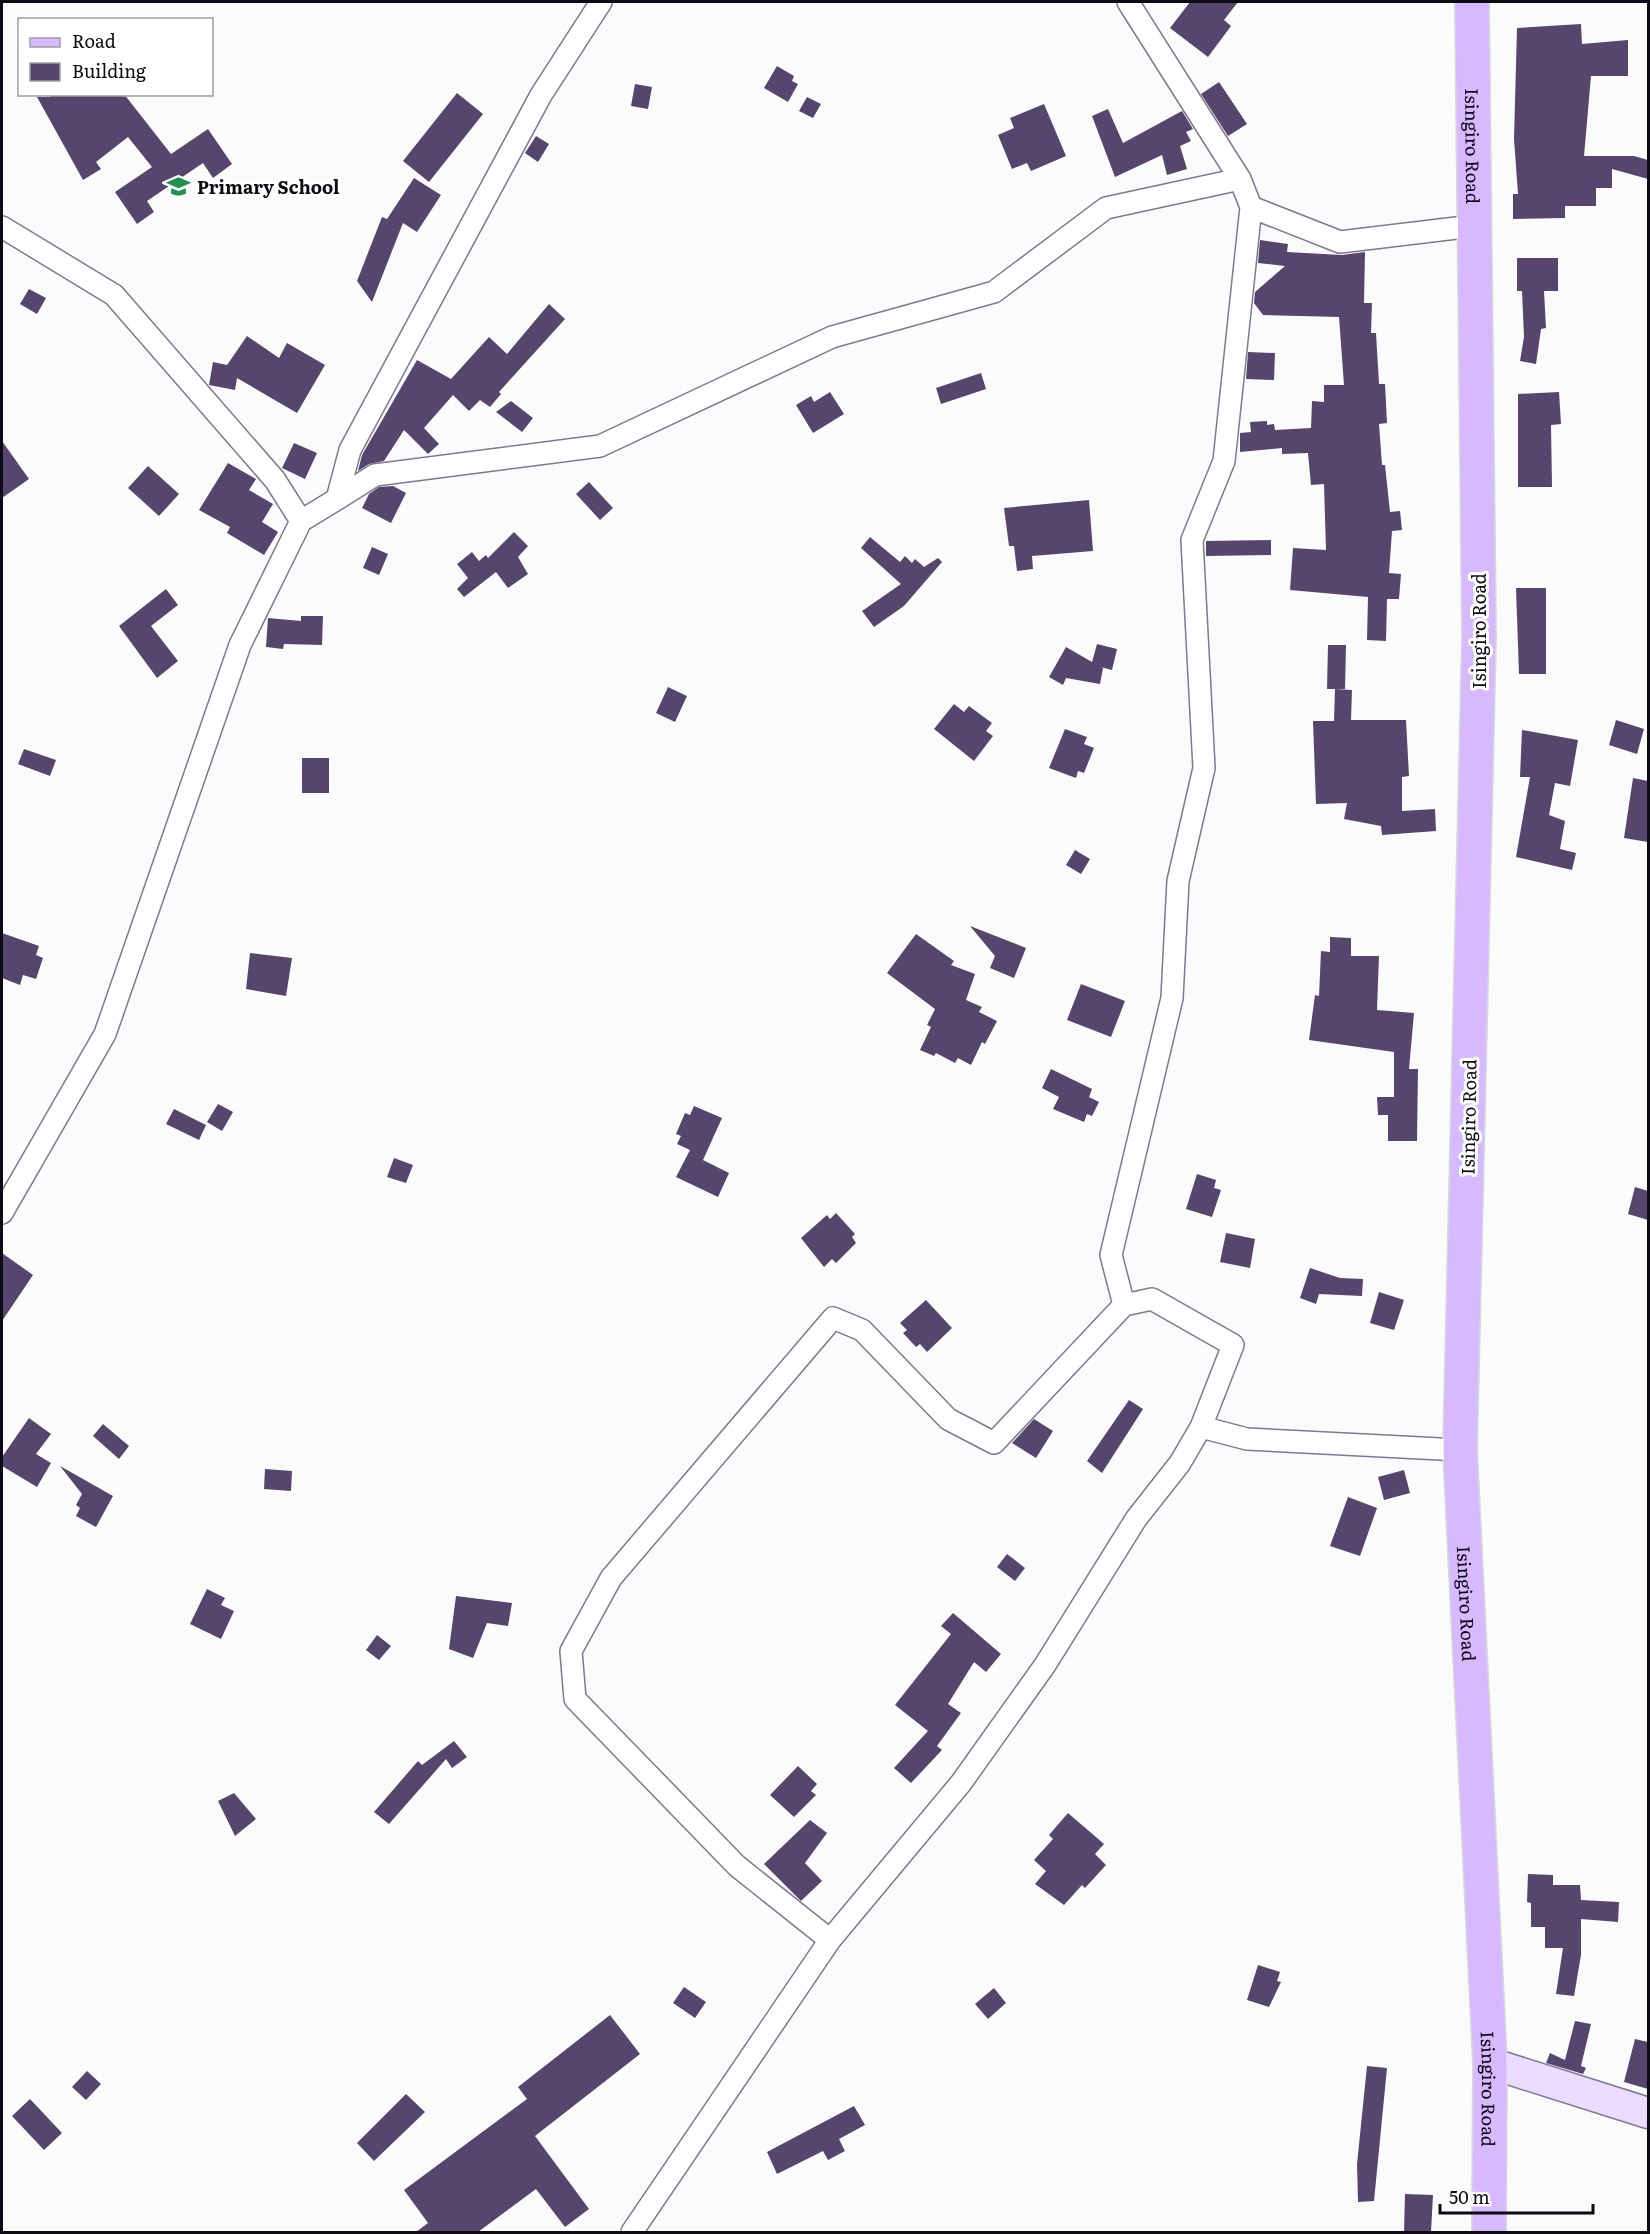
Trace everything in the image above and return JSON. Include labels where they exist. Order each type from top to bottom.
[{"type":"main road","name":"Isingiro Road","points":[[1472,2],[1479,637],[1460,1450],[1490,2063],[1489,2232]]},
{"type":"street","points":[[337,499],[350,450],[541,95],[601,2]]},
{"type":"street","points":[[1124,1305],[1111,1255],[1172,998],[1178,881],[1204,768],[1191,540],[1224,461],[1251,207],[1239,179],[1128,2]]},
{"type":"street","points":[[2,1213],[105,1034],[240,645],[302,521],[375,476],[600,446],[832,337],[994,292],[1106,208],[1239,179]]},
{"type":"street","points":[[1251,207],[1340,242],[1473,226]]},
{"type":"street","points":[[2,227],[114,295],[275,480],[302,521]]},
{"type":"street","points":[[632,2232],[830,1940],[962,1783],[1046,1665],[1136,1519],[1180,1463],[1201,1426],[1233,1345],[1152,1299],[1124,1305],[994,1443],[948,1419],[862,1330],[833,1318],[611,1578],[571,1651],[575,1699],[737,1866],[830,1940]]},
{"type":"street","points":[[1201,1426],[1246,1439],[1460,1450]]},
{"type":"street","points":[[1490,2063],[1648,2112]]},
{"type":"building","points":[[1190,2],[1238,2],[1224,20],[1231,26],[1208,57],[1170,28]]},
{"type":"building","points":[[1581,24],[1582,44],[1628,40],[1628,76],[1591,76],[1584,156],[1634,156],[1648,160],[1648,179],[1612,169],[1612,188],[1596,188],[1596,206],[1565,206],[1565,218],[1513,219],[1513,194],[1518,194],[1514,139],[1517,28]]},
{"type":"building","points":[[777,66],[794,76],[792,81],[798,84],[788,102],[764,88]]},
{"type":"building","points":[[1219,82],[1247,124],[1228,136],[1201,94]]},
{"type":"building","points":[[635,84],[652,87],[648,109],[631,106]]},
{"type":"building","points":[[457,93],[483,114],[429,182],[403,161]]},
{"type":"building","points":[[126,96],[171,154],[208,129],[232,164],[213,178],[203,163],[147,201],[154,212],[137,224],[115,192],[152,167],[128,137],[96,162],[101,169],[83,180],[37,97]]},
{"type":"building","points":[[807,97],[821,104],[813,118],[799,111]]},
{"type":"building","points":[[1044,104],[1066,156],[1031,171],[1027,163],[1012,169],[998,135],[1014,128],[1010,118]]},
{"type":"building","points":[[1108,109],[1123,143],[1182,111],[1193,129],[1186,132],[1191,141],[1180,146],[1187,169],[1167,175],[1162,155],[1115,177],[1092,116]]},
{"type":"building","points":[[536,136],[549,144],[538,162],[525,153]]},
{"type":"building","points":[[414,178],[441,195],[417,232],[403,223],[372,302],[357,281],[382,217],[387,219]]},
{"type":"building","points":[[1260,240],[1288,244],[1287,252],[1342,255],[1365,252],[1364,303],[1372,303],[1371,333],[1376,333],[1379,384],[1385,384],[1387,423],[1379,424],[1382,465],[1385,465],[1390,512],[1400,511],[1402,530],[1392,531],[1389,573],[1401,574],[1399,599],[1387,599],[1386,641],[1367,640],[1368,597],[1290,590],[1293,548],[1326,550],[1324,484],[1311,485],[1308,453],[1282,454],[1282,448],[1240,452],[1240,433],[1251,432],[1250,422],[1267,421],[1267,425],[1274,424],[1275,430],[1311,428],[1312,401],[1324,402],[1324,385],[1344,385],[1339,317],[1263,315],[1254,303],[1255,292],[1285,266],[1258,263]]},
{"type":"building","points":[[1517,258],[1558,258],[1558,291],[1544,291],[1546,328],[1541,329],[1536,364],[1520,361],[1524,337],[1522,291],[1517,291]]},
{"type":"building","points":[[29,289],[46,298],[37,314],[20,304]]},
{"type":"building","points":[[549,304],[565,319],[499,392],[501,394],[490,407],[480,400],[469,411],[453,395],[424,428],[439,444],[428,454],[404,430],[384,461],[369,464],[358,471],[362,455],[417,360],[451,379],[489,337],[507,354]]},
{"type":"building","points":[[247,336],[279,358],[287,343],[325,365],[297,413],[237,378],[235,390],[209,385],[213,362],[227,365]]},
{"type":"building","points":[[1248,352],[1275,353],[1274,380],[1246,379]]},
{"type":"building","points":[[981,373],[986,389],[941,404],[936,388]]},
{"type":"building","points":[[830,392],[844,414],[813,433],[796,405],[811,396],[814,402]]},
{"type":"building","points":[[1559,392],[1561,424],[1551,425],[1552,487],[1518,487],[1518,394]]},
{"type":"building","points":[[511,401],[533,418],[522,432],[496,412]]},
{"type":"building","points":[[2,441],[29,479],[2,498]]},
{"type":"building","points":[[294,443],[317,453],[305,479],[282,468]]},
{"type":"building","points":[[228,463],[256,479],[249,490],[273,504],[262,522],[278,532],[264,555],[227,533],[230,527],[199,510]]},
{"type":"building","points":[[148,466],[179,494],[159,516],[128,488]]},
{"type":"building","points":[[589,482],[613,508],[600,520],[576,494]]},
{"type":"building","points":[[393,486],[406,493],[391,523],[362,508],[369,494],[379,487]]},
{"type":"building","points":[[1089,500],[1093,551],[1032,556],[1033,569],[1017,571],[1014,546],[1009,546],[1004,508]]},
{"type":"building","points":[[514,532],[528,546],[518,557],[528,574],[508,588],[496,572],[464,597],[457,589],[468,578],[457,564],[472,552],[479,561],[486,555],[488,558]]},
{"type":"building","points":[[870,537],[900,562],[905,556],[912,563],[915,559],[924,567],[938,558],[942,562],[904,606],[874,627],[862,611],[901,584],[861,548]]},
{"type":"building","points":[[1271,540],[1271,555],[1206,556],[1206,541]]},
{"type":"building","points":[[372,547],[388,554],[379,575],[363,568]]},
{"type":"building","points":[[1516,588],[1546,588],[1546,674],[1519,674]]},
{"type":"building","points":[[166,589],[178,605],[151,626],[178,661],[157,678],[119,626]]},
{"type":"building","points":[[301,616],[323,616],[322,645],[284,644],[283,649],[266,647],[268,618],[301,621]]},
{"type":"building","points":[[1097,644],[1117,649],[1112,670],[1100,667],[1103,668],[1100,684],[1066,678],[1063,685],[1049,677],[1066,647],[1092,662]]},
{"type":"building","points":[[1328,645],[1346,645],[1345,689],[1327,689]]},
{"type":"building","points":[[668,687],[687,696],[675,722],[656,713]]},
{"type":"building","points":[[1335,689],[1352,690],[1351,720],[1406,720],[1409,776],[1402,777],[1402,811],[1435,809],[1436,831],[1382,835],[1381,826],[1344,819],[1347,803],[1316,804],[1313,721],[1334,721]]},
{"type":"building","points":[[954,704],[964,712],[969,706],[992,723],[986,731],[993,736],[974,761],[934,729]]},
{"type":"building","points":[[1616,720],[1644,729],[1637,754],[1609,745]]},
{"type":"building","points":[[1065,729],[1087,737],[1084,744],[1094,748],[1084,773],[1078,771],[1076,778],[1049,768]]},
{"type":"building","points":[[1522,730],[1578,740],[1570,786],[1555,783],[1549,815],[1565,821],[1560,849],[1576,853],[1572,870],[1516,857],[1530,777],[1520,777]]},
{"type":"building","points":[[24,749],[56,760],[50,776],[18,764]]},
{"type":"building","points":[[302,758],[329,758],[329,793],[302,793]]},
{"type":"building","points":[[1633,778],[1648,781],[1648,842],[1624,838]]},
{"type":"building","points":[[1075,850],[1090,859],[1081,874],[1066,865]]},
{"type":"building","points":[[970,926],[1026,948],[1014,978],[990,968],[995,956]]},
{"type":"building","points":[[2,933],[39,946],[36,955],[43,958],[36,979],[23,975],[20,985],[2,978]]},
{"type":"building","points":[[916,934],[954,961],[951,965],[975,974],[966,1000],[982,1007],[979,1012],[997,1021],[985,1044],[982,1042],[971,1065],[958,1058],[955,1063],[936,1053],[934,1056],[920,1050],[931,1027],[927,1025],[935,1009],[887,973]]},
{"type":"building","points":[[1330,937],[1351,938],[1351,956],[1379,956],[1377,1010],[1414,1013],[1409,1069],[1418,1069],[1417,1141],[1388,1141],[1388,1115],[1378,1115],[1377,1097],[1394,1097],[1394,1052],[1309,1040],[1315,995],[1319,996],[1321,951],[1330,952]]},
{"type":"building","points":[[250,953],[292,958],[286,996],[246,989]]},
{"type":"building","points":[[1081,984],[1125,1001],[1111,1037],[1067,1020]]},
{"type":"building","points":[[1051,1069],[1092,1089],[1089,1097],[1099,1102],[1092,1116],[1087,1114],[1084,1122],[1053,1109],[1059,1097],[1042,1088]]},
{"type":"building","points":[[218,1104],[233,1112],[222,1131],[207,1122]]},
{"type":"building","points":[[694,1106],[722,1118],[703,1160],[729,1173],[718,1197],[676,1177],[690,1150],[677,1144],[681,1136],[676,1134],[685,1113],[690,1115]]},
{"type":"building","points":[[174,1109],[206,1125],[199,1140],[166,1124]]},
{"type":"building","points":[[394,1158],[413,1165],[406,1183],[387,1177]]},
{"type":"building","points":[[1197,1174],[1216,1180],[1214,1188],[1221,1190],[1212,1217],[1186,1209]]},
{"type":"building","points":[[1635,1187],[1648,1191],[1648,1220],[1628,1214]]},
{"type":"building","points":[[836,1213],[855,1234],[852,1237],[856,1243],[836,1263],[832,1259],[824,1267],[801,1238],[827,1215],[830,1219]]},
{"type":"building","points":[[1226,1233],[1255,1239],[1250,1268],[1220,1262]]},
{"type":"building","points":[[2,1253],[33,1275],[2,1321]]},
{"type":"building","points":[[1310,1268],[1340,1278],[1363,1279],[1362,1296],[1319,1294],[1316,1304],[1300,1298]]},
{"type":"building","points":[[1379,1292],[1404,1300],[1394,1330],[1370,1323]]},
{"type":"building","points":[[926,1300],[952,1328],[927,1352],[920,1344],[916,1347],[903,1333],[907,1330],[900,1323]]},
{"type":"building","points":[[1129,1400],[1143,1409],[1102,1473],[1087,1461]]},
{"type":"building","points":[[29,1418],[51,1434],[36,1454],[51,1463],[37,1487],[2,1466],[2,1457]]},
{"type":"building","points":[[1034,1419],[1053,1431],[1036,1458],[1012,1443]]},
{"type":"building","points":[[103,1424],[129,1446],[119,1459],[93,1436]]},
{"type":"building","points":[[60,1466],[113,1496],[96,1527],[76,1516],[80,1508],[76,1505],[82,1494]]},
{"type":"building","points":[[265,1469],[292,1471],[291,1491],[264,1489]]},
{"type":"building","points":[[1404,1470],[1410,1493],[1384,1500],[1378,1477]]},
{"type":"building","points":[[1348,1497],[1377,1508],[1360,1556],[1330,1546]]},
{"type":"building","points":[[1007,1554],[1025,1568],[1015,1581],[997,1567]]},
{"type":"building","points":[[207,1589],[225,1598],[221,1605],[234,1611],[221,1639],[190,1624]]},
{"type":"building","points":[[456,1596],[512,1603],[508,1626],[487,1623],[473,1658],[449,1649]]},
{"type":"building","points":[[953,1613],[1001,1654],[986,1672],[974,1662],[948,1704],[961,1713],[937,1746],[942,1750],[911,1783],[894,1768],[928,1731],[895,1705],[951,1634],[941,1626]]},
{"type":"building","points":[[377,1635],[391,1646],[379,1660],[366,1650]]},
{"type":"building","points":[[454,1741],[467,1757],[452,1768],[446,1759],[389,1824],[374,1812],[418,1761],[422,1765]]},
{"type":"building","points":[[798,1766],[817,1784],[811,1791],[816,1795],[794,1817],[770,1795]]},
{"type":"building","points":[[234,1793],[256,1819],[235,1836],[218,1801]]},
{"type":"building","points":[[1068,1813],[1104,1844],[1095,1854],[1106,1865],[1085,1888],[1082,1885],[1064,1905],[1035,1884],[1046,1871],[1034,1860],[1053,1839],[1049,1835]]},
{"type":"building","points":[[810,1820],[827,1833],[805,1863],[822,1881],[801,1901],[764,1864]]},
{"type":"building","points":[[1528,1874],[1553,1875],[1553,1885],[1580,1885],[1581,1900],[1619,1902],[1618,1922],[1581,1919],[1581,1955],[1574,1996],[1556,1994],[1563,1948],[1545,1948],[1545,1927],[1531,1927],[1531,1903],[1527,1902]]},
{"type":"building","points":[[1258,1965],[1280,1972],[1277,1981],[1281,1982],[1269,2007],[1247,2000]]},
{"type":"building","points":[[684,1987],[706,2002],[695,2018],[673,2003]]},
{"type":"building","points":[[994,1988],[1006,2003],[988,2019],[975,2004]]},
{"type":"building","points":[[610,2015],[640,2054],[535,2136],[589,2209],[565,2227],[536,2189],[478,2232],[416,2232],[428,2223],[404,2190],[527,2099],[518,2087]]},
{"type":"building","points":[[1575,2021],[1591,2024],[1581,2066],[1586,2068],[1583,2074],[1546,2063],[1550,2053],[1565,2060]]},
{"type":"building","points":[[1635,2039],[1648,2042],[1648,2089],[1624,2082]]},
{"type":"building","points":[[1367,2066],[1387,2068],[1374,2201],[1358,2202],[1357,2164]]},
{"type":"building","points":[[87,2071],[101,2084],[86,2100],[72,2087]]},
{"type":"building","points":[[406,2094],[425,2112],[374,2161],[357,2143]]},
{"type":"building","points":[[30,2099],[62,2133],[44,2150],[12,2116]]},
{"type":"building","points":[[854,2106],[865,2125],[839,2139],[845,2151],[828,2160],[823,2151],[777,2174],[767,2152]]},
{"type":"building","points":[[1405,2194],[1433,2195],[1431,2232],[1404,2232]]},
{"type":"place","name":"Primary School","points":[[179,186]]}]
